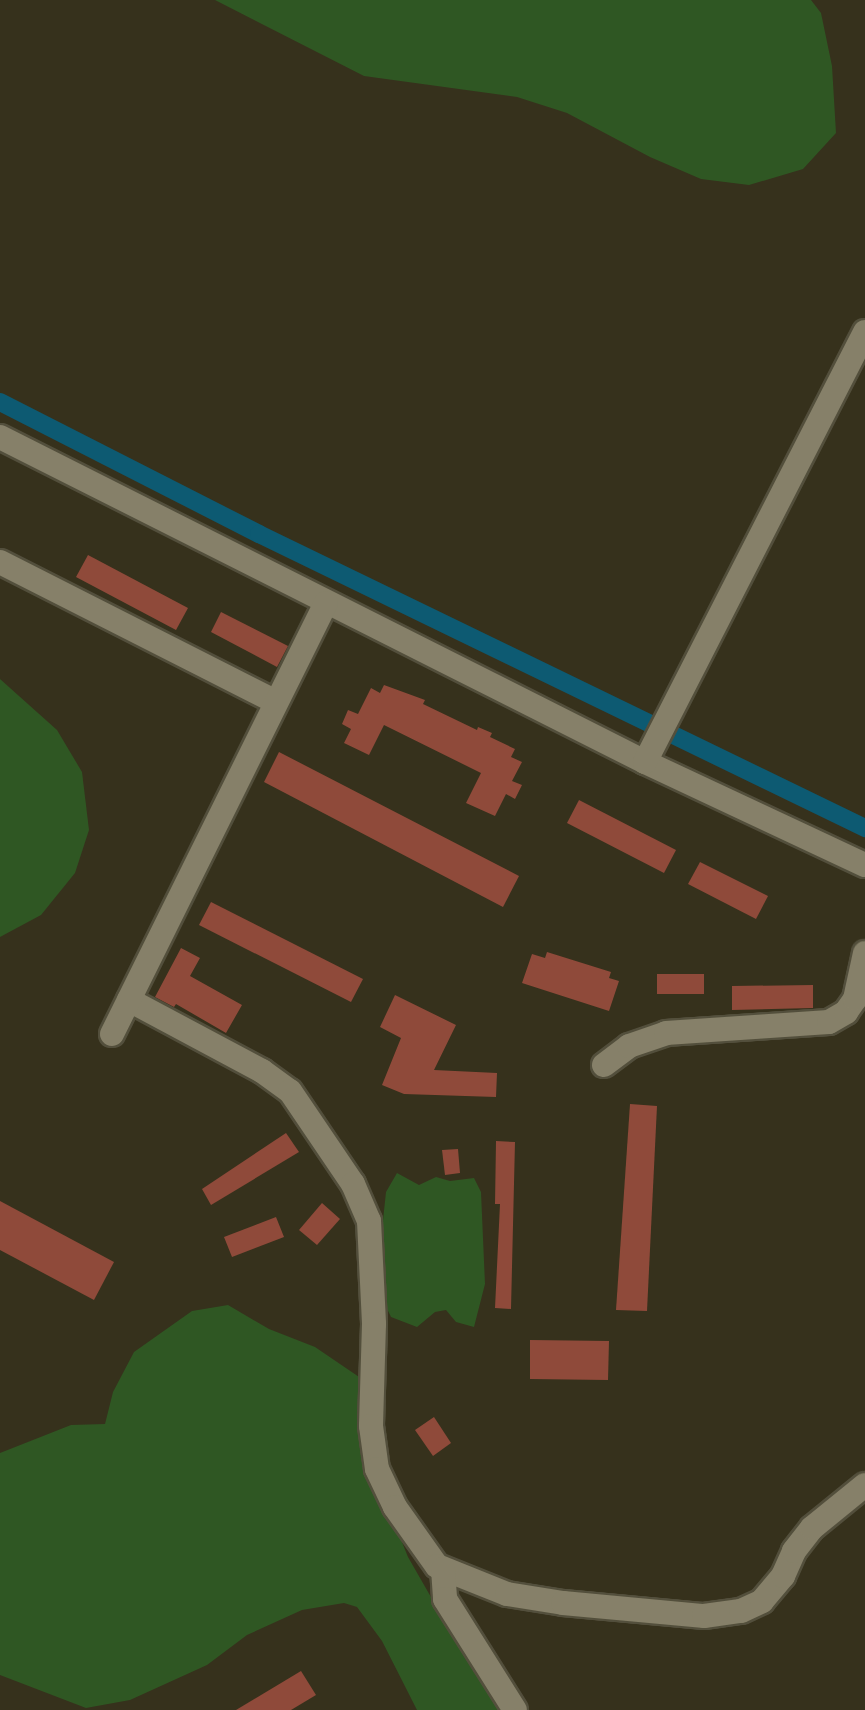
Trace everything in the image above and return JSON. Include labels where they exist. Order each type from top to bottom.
[{"type":"street","points":[[647,757],[865,332]]},
{"type":"street","points":[[0,437],[326,603],[865,865]]},
{"type":"street","points":[[0,562],[276,702]]},
{"type":"street","points":[[112,1034],[326,603]]},
{"type":"street","points":[[604,1065],[629,1046],[666,1033],[829,1022],[846,1012],[855,999],[865,953]]},
{"type":"street","points":[[129,1000],[262,1071],[290,1091],[353,1184],[369,1221],[374,1324],[371,1426],[377,1469],[415,1539],[443,1569],[507,1594],[563,1603],[704,1616],[741,1611],[762,1601],[783,1576],[794,1551],[812,1528],[865,1485]]},
{"type":"street","points":[[443,1569],[445,1599],[515,1710]]},
{"type":"green space","points":[[215,0],[811,0],[821,13],[832,66],[836,133],[803,169],[749,185],[701,179],[650,157],[567,113],[517,97],[364,76]]},
{"type":"green space","points":[[0,679],[57,730],[82,772],[89,830],[75,873],[41,915],[0,937]]},
{"type":"green space","points":[[397,1173],[419,1185],[436,1177],[450,1181],[474,1178],[481,1192],[485,1284],[474,1327],[456,1322],[446,1310],[435,1312],[417,1327],[391,1317],[376,1286],[386,1192]]},
{"type":"green space","points":[[228,1305],[269,1329],[315,1347],[365,1381],[388,1507],[408,1557],[451,1632],[503,1696],[509,1710],[417,1710],[382,1641],[357,1607],[344,1603],[302,1610],[247,1635],[207,1665],[130,1700],[86,1708],[0,1675],[0,1453],[71,1425],[105,1424],[113,1392],[134,1352],[192,1311]]},
{"type":"building","points":[[88,555],[188,608],[176,630],[76,577]]},
{"type":"building","points":[[221,612],[288,646],[277,667],[211,632]]},
{"type":"building","points":[[384,685],[425,700],[423,704],[477,730],[478,727],[492,733],[490,737],[515,749],[511,757],[522,762],[512,781],[522,785],[515,799],[506,794],[495,816],[466,803],[481,773],[384,725],[369,755],[344,743],[351,729],[342,724],[348,710],[358,714],[371,688],[380,693]]},
{"type":"building","points":[[279,752],[519,876],[503,907],[264,782]]},
{"type":"building","points":[[579,800],[676,850],[664,873],[567,823]]},
{"type":"building","points":[[700,862],[768,896],[756,919],[688,884]]},
{"type":"building","points":[[211,902],[363,979],[351,1002],[199,925]]},
{"type":"building","points":[[181,948],[200,958],[190,976],[242,1005],[226,1033],[176,1004],[174,1007],[155,997]]},
{"type":"building","points":[[547,952],[611,972],[609,978],[619,981],[609,1011],[522,983],[532,954],[545,958]]},
{"type":"building","points":[[657,974],[704,974],[704,994],[657,994]]},
{"type":"building","points":[[813,985],[813,1008],[732,1010],[732,986]]},
{"type":"building","points":[[395,995],[456,1025],[434,1070],[497,1073],[496,1097],[404,1094],[382,1085],[401,1038],[380,1027]]},
{"type":"building","points":[[630,1104],[657,1106],[647,1311],[616,1310]]},
{"type":"building","points":[[286,1133],[299,1152],[211,1205],[202,1189]]},
{"type":"building","points":[[496,1141],[515,1142],[511,1309],[495,1308],[500,1204],[495,1204]]},
{"type":"building","points":[[458,1149],[460,1173],[445,1175],[442,1150]]},
{"type":"building","points":[[0,1201],[114,1262],[94,1300],[0,1250]]},
{"type":"building","points":[[322,1203],[340,1219],[317,1245],[299,1230]]},
{"type":"building","points":[[276,1217],[284,1237],[232,1257],[224,1237]]},
{"type":"building","points":[[530,1340],[609,1341],[608,1380],[530,1379]]},
{"type":"building","points":[[434,1417],[451,1443],[433,1456],[415,1430]]},
{"type":"building","points":[[301,1671],[316,1695],[291,1710],[236,1710]]},
{"type":"waterway","points":[[0,402],[259,534],[865,828]]}]
